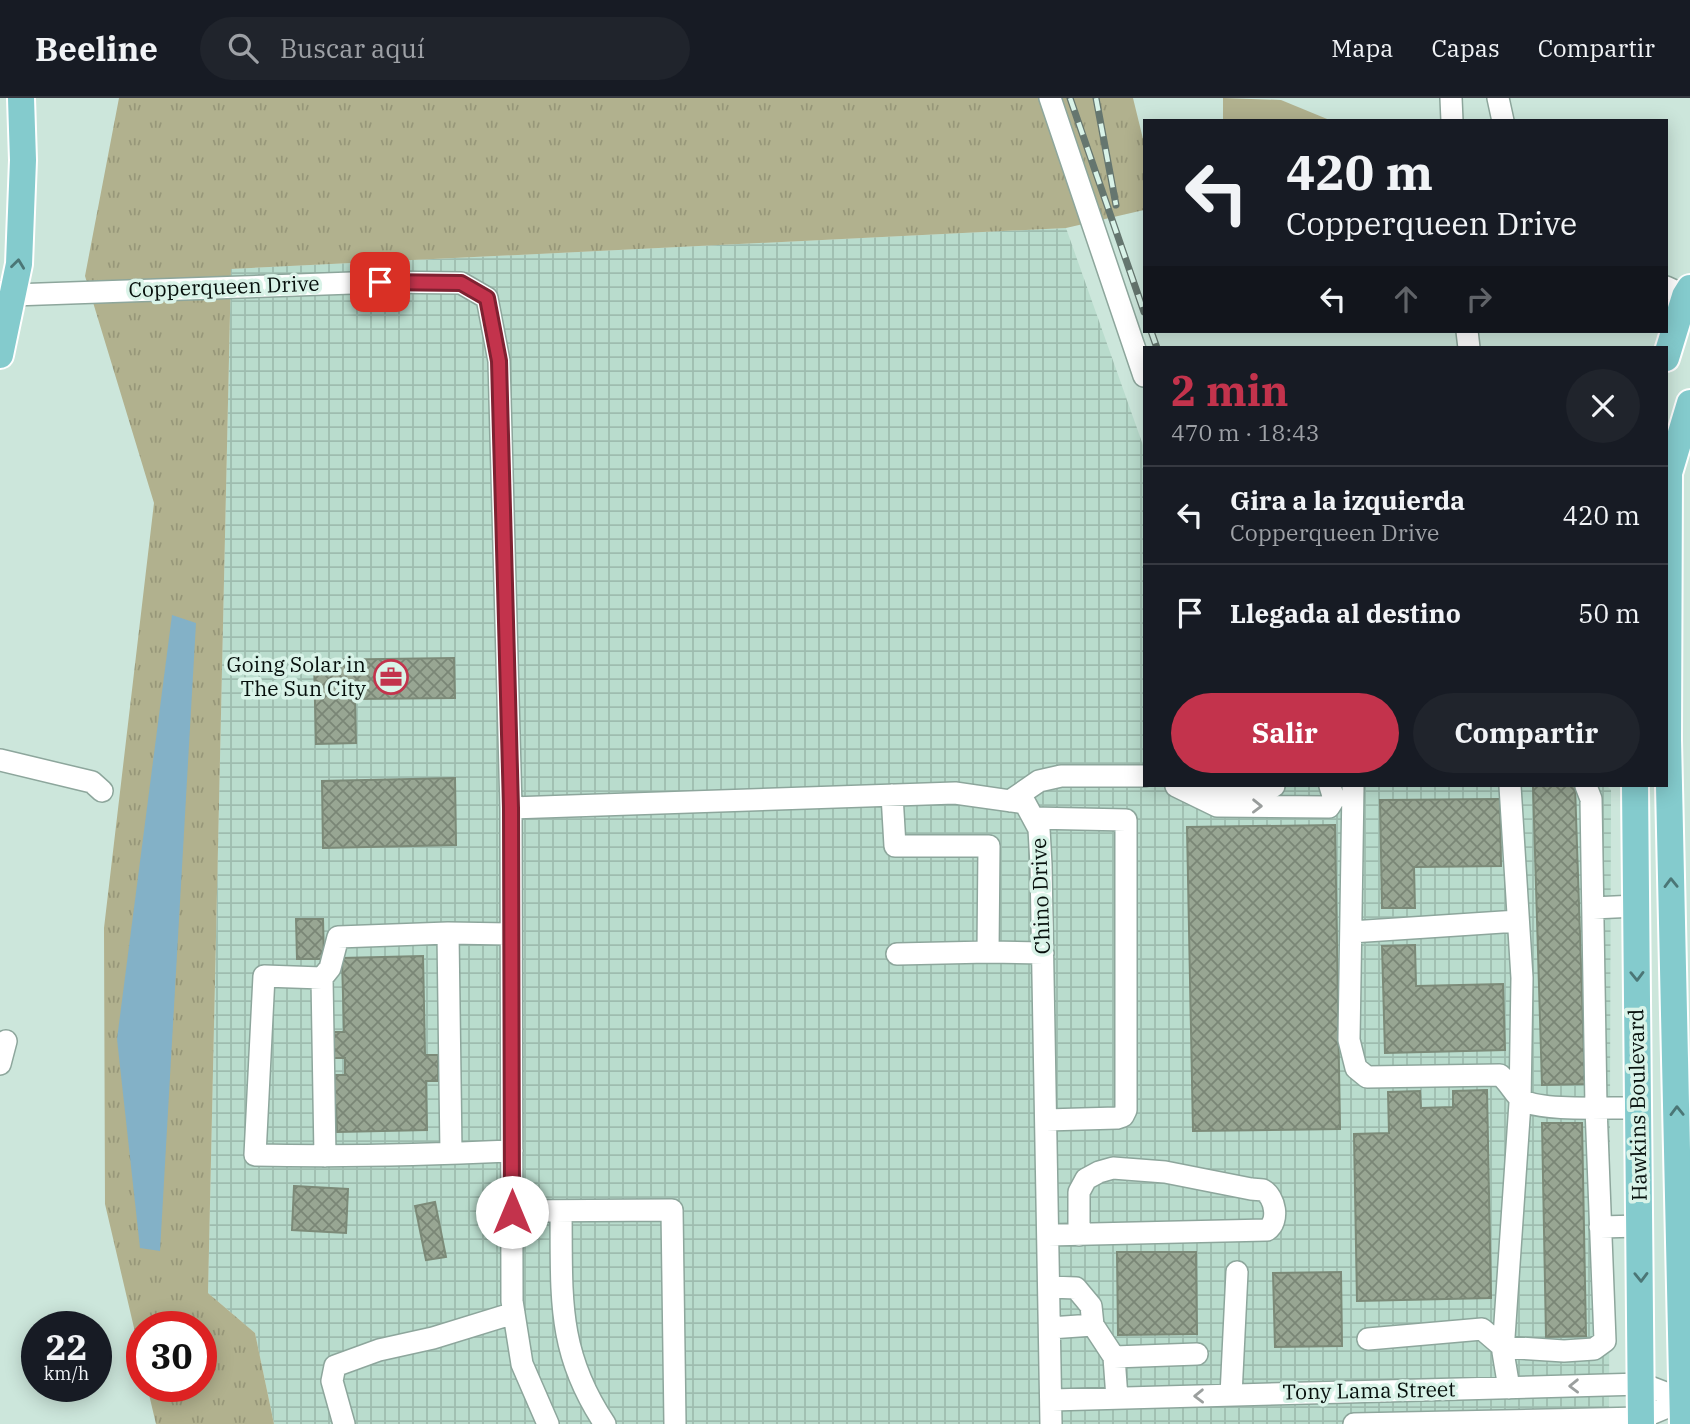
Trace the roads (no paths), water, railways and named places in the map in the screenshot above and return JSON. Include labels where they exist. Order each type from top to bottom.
[{"type":"main road","points":[[0,355],[7,293],[19,264],[22,212],[21,98]]},
{"type":"main road","points":[[1668,351],[1683,292]]},
{"type":"main road","name":"Hawkins Boulevard","points":[[1668,606],[1669,473],[1690,403]]},
{"type":"main road","name":"Hawkins Boulevard","points":[[1668,775],[1686,1408]]},
{"type":"main road","name":"Hawkins Boulevard","points":[[1634,787],[1641,1421]]},
{"type":"street","points":[[1050,98],[1143,373]]},
{"type":"street","points":[[1451,98],[1452,119]]},
{"type":"street","points":[[1497,98],[1502,119]]},
{"type":"street","name":"Copperqueen Drive","points":[[7,293],[380,282],[461,283],[487,298],[499,361],[511,808],[514,1313],[522,1364],[548,1424]]},
{"type":"street","points":[[0,760],[92,782],[102,791]]},
{"type":"street","points":[[1010,801],[1039,781],[1061,776],[1143,776]]},
{"type":"street","points":[[1184,789],[1240,787]]},
{"type":"street","points":[[1184,789],[1217,806],[1329,807],[1334,799],[1330,787]]},
{"type":"street","points":[[1353,787],[1349,1040],[1356,1068],[1367,1077],[1500,1075],[1510,1083],[1520,1099],[1540,1106],[1638,1108]]},
{"type":"street","points":[[1508,1388],[1503,1347],[1520,1099],[1522,978],[1510,787]]},
{"type":"street","points":[[1368,1339],[1482,1329],[1503,1347],[1564,1351],[1594,1349],[1605,1340],[1596,1107],[1591,799],[1586,787]]},
{"type":"street","name":"Chino Drive","points":[[511,808],[955,793],[1024,803],[1039,829],[1051,1424]]},
{"type":"street","points":[[892,795],[895,846],[989,846],[988,952]]},
{"type":"street","points":[[1033,818],[1126,820],[1126,1110],[1123,1116],[1118,1118],[1046,1120]]},
{"type":"street","points":[[1593,908],[1636,906]]},
{"type":"street","points":[[1351,932],[1518,921]]},
{"type":"street","points":[[448,933],[451,1153]]},
{"type":"street","points":[[325,1156],[322,978],[330,968],[338,937],[511,934]]},
{"type":"street","points":[[897,954],[1043,953]]},
{"type":"street","points":[[322,978],[264,976],[255,1155],[512,1151]]},
{"type":"street","points":[[0,1064],[6,1041]]},
{"type":"street","points":[[1048,1235],[1079,1235],[1267,1230],[1272,1227],[1275,1217],[1272,1199],[1263,1190],[1165,1172],[1113,1168],[1099,1171],[1086,1179],[1079,1192],[1079,1235]]},
{"type":"street","points":[[512,1212],[672,1210],[675,1424]]},
{"type":"street","points":[[561,1211],[565,1331],[577,1370],[606,1424]]},
{"type":"street","points":[[1600,1227],[1640,1226]]},
{"type":"street","points":[[1231,1395],[1237,1272]]},
{"type":"street","points":[[1050,1287],[1076,1288],[1091,1306],[1093,1325],[1114,1357],[1117,1398]]},
{"type":"street","points":[[344,1424],[332,1381],[335,1366],[379,1350],[433,1338],[514,1313]]},
{"type":"street","points":[[1050,1328],[1093,1325]]},
{"type":"street","points":[[1114,1357],[1196,1354]]},
{"type":"street","name":"Tony Lama Street","points":[[1052,1399],[1642,1384],[1686,1408]]},
{"type":"street","name":"Tony Lama Street","points":[[1354,1424],[1641,1421],[1686,1408]]},
{"type":"water","points":[[172,615],[196,623],[160,1251],[140,1248],[117,1039]]},
{"type":"railway","points":[[1070,98],[1143,309]]},
{"type":"railway","points":[[1096,98],[1116,205]]},
{"type":"railway","points":[[1152,333],[1156,346]]},
{"type":"place","name":"Going Solar in The Sun City","points":[[391,677]]}]
